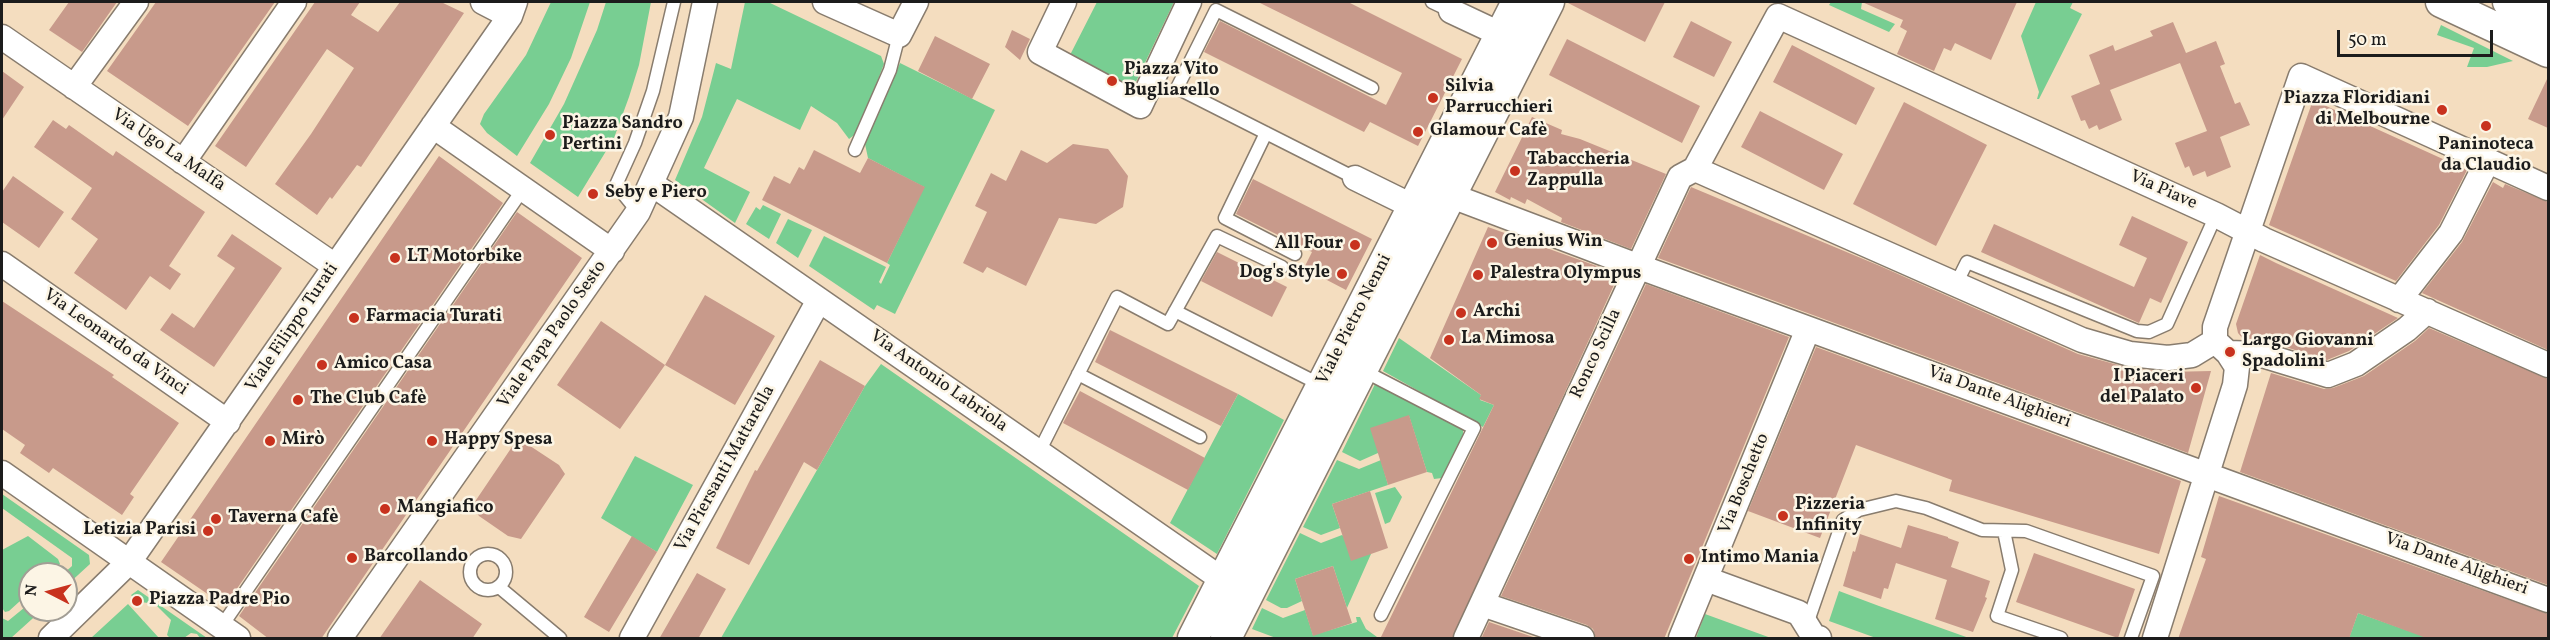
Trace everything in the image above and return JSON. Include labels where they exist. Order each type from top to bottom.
[{"type":"street","points":[[74,87],[136,2]]},
{"type":"street","points":[[183,162],[294,2]]},
{"type":"street","points":[[483,2],[513,9]]},
{"type":"street","name":"Viale Papa Paolo Sesto","points":[[340,639],[638,212],[681,117],[705,2]]},
{"type":"street","points":[[825,2],[899,36],[916,2]]},
{"type":"street","points":[[1064,2],[1040,52],[1140,106],[1189,2]]},
{"type":"street","name":"Viale Pietro Nenni","points":[[1226,639],[1362,350],[1500,34],[1517,2]]},
{"type":"street","name":"Viale Pietro Nenni","points":[[1194,639],[1322,386],[1362,350],[1429,196],[1549,2]]},
{"type":"street","points":[[2441,2],[2548,52]]},
{"type":"street","points":[[2508,2],[2548,20]]},
{"type":"street","points":[[1441,6],[1500,34]]},
{"type":"street","name":"Viale Filippo Turati","points":[[51,639],[129,562],[513,9]]},
{"type":"street","name":"Ronco Scilla","points":[[1466,639],[1680,177],[1695,169],[1778,16]]},
{"type":"street","name":"Via Piave","points":[[1778,16],[2399,300],[2548,365]]},
{"type":"street","name":"Via Ugo La Malfa","points":[[2,37],[335,266]]},
{"type":"street","points":[[2155,639],[2235,385],[2237,367],[2222,347],[2215,327],[2301,76],[2548,188]]},
{"type":"street","points":[[433,126],[612,250]]},
{"type":"street","points":[[2399,300],[2451,234],[2488,160]]},
{"type":"street","points":[[1695,169],[2082,340],[2130,354],[2168,358],[2193,355],[2222,347],[2259,354],[2328,375],[2356,364],[2407,329],[2427,311]]},
{"type":"street","name":"Via Dante Alighieri","points":[[1354,178],[1429,196],[1637,267],[2548,600]]},
{"type":"street","name":"Via Antonio Labriola","points":[[652,184],[1224,580]]},
{"type":"street","name":"Via Leonardo da Vinci","points":[[2,264],[228,422]]},
{"type":"street","name":"Via Piersanti Mattarella","points":[[633,639],[819,300]]},
{"type":"street","name":"Via Boschetto","points":[[1681,639],[1808,329]]},
{"type":"street","points":[[2,473],[230,633]]},
{"type":"street","points":[[1706,579],[1799,613],[1813,632]]},
{"type":"street","points":[[1482,604],[1582,639]]},
{"type":"lane","points":[[638,212],[616,185],[635,143],[653,91],[674,2]]},
{"type":"lane","points":[[1354,178],[1177,88],[1216,10],[1372,88]]},
{"type":"lane","points":[[855,150],[890,70],[899,36]]},
{"type":"lane","points":[[1266,133],[1225,218],[1295,254]]},
{"type":"lane","points":[[230,633],[523,189]]},
{"type":"lane","points":[[1956,284],[1966,262],[2137,331],[2149,333],[2167,324],[2216,215]]},
{"type":"lane","points":[[1039,452],[1117,297],[1168,324],[1217,236],[1282,267]]},
{"type":"lane","points":[[1175,311],[1322,386]]},
{"type":"lane","points":[[1362,350],[1474,428],[1381,615]]},
{"type":"lane","points":[[1078,374],[1200,437]]},
{"type":"lane","points":[[1813,632],[1843,520],[1859,510],[1896,501],[1926,508],[1982,530],[2026,531],[2153,576],[2131,639]]},
{"type":"lane","points":[[2004,531],[2012,570],[1997,616],[2039,635],[2061,639]]},
{"type":"lane","points":[[499,586],[560,639]]},
{"type":"green space","points":[[551,2],[590,2],[571,58],[549,104],[517,156],[487,133],[480,124],[484,114],[526,55]]},
{"type":"green space","points":[[606,2],[651,2],[639,65],[614,138],[578,197],[530,163],[564,104],[597,30]]},
{"type":"green space","points":[[745,2],[768,2],[881,56],[884,64],[858,132],[849,139],[837,123],[811,106],[800,130],[737,99],[704,168],[750,192],[735,223],[675,180],[702,117],[716,63],[731,69]]},
{"type":"green space","points":[[1097,2],[1174,2],[1133,88],[1070,55]]},
{"type":"green space","points":[[1831,2],[1862,2],[1861,9],[1895,24],[1889,32],[1829,5]]},
{"type":"green space","points":[[2036,2],[2073,2],[2070,8],[2082,14],[2039,99],[2037,99],[2039,92],[2021,36]]},
{"type":"green space","points":[[2441,25],[2513,61],[2487,67],[2467,67],[2474,48],[2437,35]]},
{"type":"green space","points":[[900,63],[995,110],[895,314],[877,305],[874,310],[809,266],[824,236],[886,267],[879,282],[881,284],[890,265],[887,263],[924,187],[868,158],[865,144]]},
{"type":"green space","points":[[763,205],[781,214],[769,239],[746,224],[756,207],[760,210]]},
{"type":"green space","points":[[788,219],[812,230],[798,258],[776,243]]},
{"type":"green space","points":[[1399,338],[1481,395],[1480,400],[1494,405],[1483,427],[1383,371]]},
{"type":"green space","points":[[881,364],[1199,586],[1172,638],[721,638],[865,386]]},
{"type":"green space","points":[[1375,384],[1463,428],[1463,435],[1442,478],[1434,479],[1432,473],[1427,472],[1409,416],[1378,453],[1360,461],[1342,452]]},
{"type":"green space","points":[[1238,394],[1284,420],[1217,554],[1170,523]]},
{"type":"green space","points":[[635,456],[693,485],[657,552],[601,518]]},
{"type":"green space","points":[[1337,460],[1359,469],[1381,460],[1388,485],[1332,504],[1340,528],[1321,535],[1303,527]]},
{"type":"green space","points":[[1395,487],[1402,497],[1390,522],[1385,524],[1375,493]]},
{"type":"green space","points":[[2,494],[89,555],[90,564],[78,575],[78,562],[72,562],[72,558],[2,508]]},
{"type":"green space","points":[[1300,533],[1321,543],[1342,535],[1371,554],[1347,608],[1333,566],[1295,579],[1302,601],[1287,608],[1281,608],[1266,600]]},
{"type":"green space","points":[[28,536],[59,562],[18,562],[18,603],[5,612],[2,608],[2,550]]},
{"type":"green space","points":[[138,590],[207,638],[200,638],[197,634],[191,633],[184,638],[170,638],[167,635],[171,620],[155,604],[141,602],[139,605],[131,595]]},
{"type":"green space","points":[[1839,591],[1969,638],[1876,638],[1829,621]]},
{"type":"green space","points":[[128,604],[159,638],[91,638]]},
{"type":"green space","points":[[1262,608],[1283,618],[1305,610],[1313,635],[1357,622],[1356,617],[1360,617],[1366,629],[1377,637],[1276,638],[1252,629]]},
{"type":"green space","points":[[18,613],[18,622],[29,622],[11,638],[3,638],[2,618],[8,621]]},
{"type":"green space","points":[[2358,613],[2429,638],[2349,638]]},
{"type":"green space","points":[[1705,614],[1771,638],[1696,638]]},
{"type":"building","points":[[69,2],[117,2],[82,52],[49,30]]},
{"type":"building","points":[[156,2],[275,2],[188,126],[107,71]]},
{"type":"building","points":[[315,2],[360,2],[351,15],[378,32],[400,2],[441,2],[464,13],[361,167],[357,165],[317,215],[275,184],[354,68],[327,49],[246,167],[215,146]]},
{"type":"building","points":[[1258,2],[1348,2],[1462,59],[1418,146],[1370,122],[1364,132],[1204,52],[1220,21],[1386,105],[1402,73]]},
{"type":"building","points":[[1566,2],[1665,2],[1645,42]]},
{"type":"building","points":[[1862,2],[2017,2],[1991,60],[1955,43],[1951,51],[1944,48],[1934,71],[1897,54],[1907,31],[1900,27],[1903,20]]},
{"type":"building","points":[[1691,21],[1732,42],[1714,77],[1673,57]]},
{"type":"building","points":[[2173,22],[2186,53],[2216,41],[2225,64],[2220,66],[2235,104],[2240,102],[2250,125],[2220,137],[2231,167],[2207,177],[2205,171],[2193,176],[2189,166],[2185,168],[2175,143],[2207,131],[2180,63],[2110,90],[2122,120],[2099,130],[2097,125],[2089,129],[2085,120],[2081,121],[2071,96],[2100,84],[2089,55],[2113,45],[2115,51],[2153,36],[2150,31]]},
{"type":"building","points":[[1012,30],[1030,39],[1020,60],[1005,47]]},
{"type":"building","points":[[935,36],[990,64],[972,99],[918,71]]},
{"type":"building","points":[[1567,39],[1700,106],[1682,143],[1549,75]]},
{"type":"building","points":[[1792,45],[1875,88],[1856,125],[1773,82]]},
{"type":"building","points":[[2,71],[24,87],[2,120]]},
{"type":"building","points":[[2548,77],[2548,128],[2528,119]]},
{"type":"building","points":[[2313,100],[2467,170],[2439,225],[2396,281],[2269,225]]},
{"type":"building","points":[[1904,102],[1987,145],[1936,246],[1853,204]]},
{"type":"building","points":[[1760,111],[1843,154],[1824,190],[1741,147]]},
{"type":"building","points":[[1532,117],[1562,130],[1561,134],[1580,139],[1666,174],[1631,249],[1561,222],[1562,218],[1527,199],[1525,204],[1511,197],[1510,200],[1495,192]]},
{"type":"building","points":[[53,120],[66,129],[69,125],[113,156],[116,151],[205,212],[169,266],[181,274],[170,290],[150,276],[126,310],[74,273],[98,239],[71,219],[92,188],[34,147]]},
{"type":"building","points":[[1073,144],[1108,149],[1128,176],[1123,207],[1096,224],[1059,218],[1026,286],[987,267],[983,273],[963,263],[987,212],[975,206],[991,173],[1006,181],[1021,150],[1047,163]]},
{"type":"building","points":[[814,150],[860,173],[868,158],[925,187],[887,263],[762,200],[774,176],[790,184],[799,167],[804,170]]},
{"type":"building","points":[[439,156],[503,203],[225,606],[161,562]]},
{"type":"building","points":[[13,176],[64,212],[39,248],[2,222],[2,192]]},
{"type":"building","points":[[1253,179],[1372,239],[1346,290],[1304,268],[1312,252],[1236,214]]},
{"type":"building","points":[[2493,182],[2503,188],[2505,184],[2548,202],[2548,350],[2422,293],[2462,242]]},
{"type":"building","points":[[1691,187],[1880,266],[2078,354],[2129,368],[2167,372],[2211,371],[2188,453],[1658,258]]},
{"type":"building","points":[[517,212],[582,258],[321,639],[269,639],[239,616]]},
{"type":"building","points":[[2132,216],[2188,242],[2161,303],[2150,298],[2139,323],[1981,252],[1994,224],[2134,287],[2147,258],[2119,245]]},
{"type":"building","points":[[1488,227],[1619,274],[1452,639],[1380,639],[1494,405],[1479,399],[1481,395],[1430,358]]},
{"type":"building","points":[[232,234],[282,268],[214,367],[160,330],[172,313],[194,328],[235,268],[217,256]]},
{"type":"building","points":[[1217,252],[1287,287],[1272,317],[1201,281]]},
{"type":"building","points":[[2260,255],[2398,318],[2349,351],[2327,360],[2263,340],[2243,339],[2238,333],[2236,324]]},
{"type":"building","points":[[1646,284],[1789,337],[1664,639],[1596,639],[1593,629],[1587,625],[1501,596]]},
{"type":"building","points":[[705,295],[775,336],[735,405],[665,365]]},
{"type":"building","points":[[2,301],[114,375],[112,377],[179,423],[130,494],[134,497],[122,515],[53,468],[49,473],[20,453],[25,445],[2,429]]},
{"type":"building","points":[[601,321],[665,365],[620,429],[557,385]]},
{"type":"building","points":[[2429,328],[2548,379],[2548,585],[2240,472],[2271,373],[2324,389],[2333,388],[2364,376],[2415,341]]},
{"type":"building","points":[[1110,330],[1238,394],[1221,426],[1095,362]]},
{"type":"building","points":[[1816,347],[2181,481],[2159,554],[1949,491],[1952,480],[1856,445],[1820,538],[1748,511]]},
{"type":"building","points":[[820,360],[865,386],[817,470],[804,462],[749,565],[716,548],[755,470],[757,471]]},
{"type":"building","points":[[1080,391],[1205,458],[1188,490],[1063,423]]},
{"type":"building","points":[[1409,415],[1427,472],[1388,485],[1370,428]]},
{"type":"building","points":[[518,438],[559,465],[565,474],[521,539],[508,536],[479,516],[472,506]]},
{"type":"building","points":[[1370,491],[1388,548],[1351,561],[1332,504]]},
{"type":"building","points":[[2219,496],[2548,614],[2548,639],[2429,639],[2358,613],[2349,639],[2178,639],[2206,559],[2201,557]]},
{"type":"building","points":[[1908,525],[1959,542],[1950,570],[1951,567],[1990,581],[1985,597],[1987,598],[1973,632],[1935,619],[1947,580],[1896,563],[1888,589],[1884,588],[1881,599],[1843,586],[1860,534],[1901,548]]},
{"type":"building","points":[[632,536],[657,552],[609,632],[584,617]]},
{"type":"building","points":[[2034,553],[2135,589],[2118,638],[2016,602]]},
{"type":"building","points":[[1333,566],[1352,623],[1313,636],[1295,579]]},
{"type":"building","points":[[697,573],[726,589],[698,639],[659,639]]},
{"type":"building","points":[[420,580],[482,624],[472,639],[379,639]]},
{"type":"building","points":[[1489,622],[1539,639],[1481,639]]},
{"type":"place","name":"Piazza Vito Bugliarello","points":[[1112,81]]},
{"type":"place","name":"Silvia Parrucchieri","points":[[1433,98]]},
{"type":"place","name":"Piazza Floridiani di Melbourne","points":[[2442,110]]},
{"type":"place","name":"Paninoteca da Claudio","points":[[2486,126]]},
{"type":"place","name":"Glamour Cafè","points":[[1418,132]]},
{"type":"place","name":"Piazza Sandro Pertini","points":[[550,135]]},
{"type":"place","name":"Tabaccheria Zappulla","points":[[1515,171]]},
{"type":"place","name":"Seby e Piero","points":[[593,194]]},
{"type":"place","name":"Genius Win","points":[[1492,243]]},
{"type":"place","name":"All Four","points":[[1355,245]]},
{"type":"place","name":"LT Motorbike","points":[[395,258]]},
{"type":"place","name":"Dog's Style","points":[[1342,274]]},
{"type":"place","name":"Palestra Olympus","points":[[1478,275]]},
{"type":"place","name":"Archi","points":[[1461,313]]},
{"type":"place","name":"Farmacia Turati","points":[[354,318]]},
{"type":"place","name":"La Mimosa","points":[[1449,340]]},
{"type":"place","name":"Largo Giovanni Spadolini","points":[[2230,352]]},
{"type":"place","name":"Amico Casa","points":[[322,365]]},
{"type":"place","name":"I Piaceri del Palato","points":[[2196,388]]},
{"type":"place","name":"The Club Cafè","points":[[298,400]]},
{"type":"place","name":"Mirò","points":[[270,441]]},
{"type":"place","name":"Happy Spesa","points":[[432,441]]},
{"type":"place","name":"Mangiafico","points":[[385,509]]},
{"type":"place","name":"Pizzeria Infinity","points":[[1783,516]]},
{"type":"place","name":"Taverna Cafè","points":[[216,519]]},
{"type":"place","name":"Letizia Parisi","points":[[208,531]]},
{"type":"place","name":"Barcollando","points":[[352,558]]},
{"type":"place","name":"Intimo Mania","points":[[1689,559]]},
{"type":"place","name":"Piazza Padre Pio","points":[[137,601]]}]
